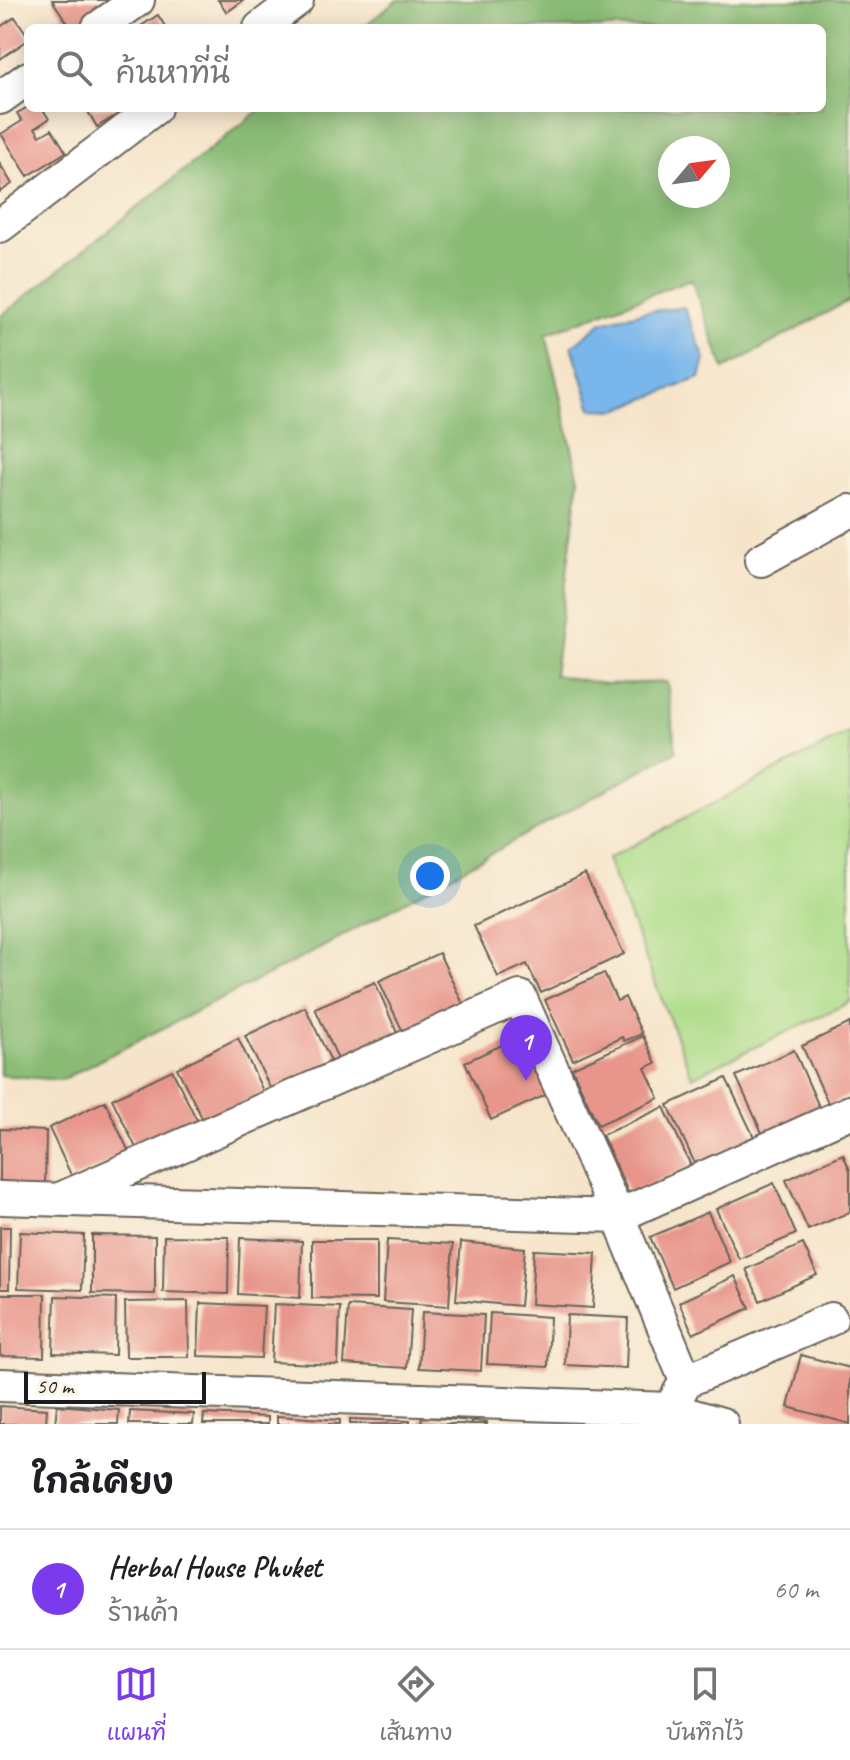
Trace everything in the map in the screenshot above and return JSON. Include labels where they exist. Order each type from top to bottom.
[{"type":"street","points":[[104,24],[138,0]]},
{"type":"street","points":[[265,24],[297,0]]},
{"type":"street","points":[[0,98],[24,81]]},
{"type":"street","points":[[0,226],[150,112]]},
{"type":"street","points":[[761,560],[850,511]]},
{"type":"street","points":[[60,1199],[520,997],[618,1216],[686,1381]]},
{"type":"street","points":[[0,1198],[618,1216],[850,1112]]},
{"type":"street","points":[[670,1409],[686,1381],[831,1319]]},
{"type":"street","points":[[0,1385],[670,1409],[722,1424]]},
{"type":"green space","points":[[397,0],[850,0],[850,300],[724,369],[691,279],[546,334],[579,479],[554,675],[605,684],[667,682],[676,751],[319,949],[61,1080],[0,1075],[0,317],[257,112],[826,112],[826,24],[367,24]]},
{"type":"green space","points":[[850,732],[850,1002],[692,1077],[607,859]]},
{"type":"water","points":[[684,307],[705,359],[700,378],[617,410],[592,409],[572,346],[602,322],[643,312]]},
{"type":"building","points":[[52,0],[121,0],[90,24],[68,24]]},
{"type":"building","points":[[218,0],[244,0],[227,12]]},
{"type":"building","points":[[158,15],[164,24],[144,24]]},
{"type":"building","points":[[15,17],[24,30],[24,43],[0,59],[0,27]]},
{"type":"building","points":[[24,109],[24,112],[45,112],[49,119],[35,128],[40,136],[52,129],[66,152],[28,176],[1,134],[22,121],[17,113]]},
{"type":"building","points":[[88,112],[121,112],[97,127]]},
{"type":"building","points":[[0,164],[12,184],[0,192]]},
{"type":"building","points":[[585,874],[624,954],[541,993],[527,964],[498,977],[474,926]]},
{"type":"building","points":[[439,953],[464,1006],[404,1034],[379,981]]},
{"type":"building","points":[[604,973],[617,1001],[625,997],[642,1034],[624,1041],[622,1037],[573,1060],[545,1000]]},
{"type":"building","points":[[375,982],[400,1040],[341,1066],[315,1008]]},
{"type":"building","points":[[305,1007],[331,1061],[271,1090],[245,1036]]},
{"type":"building","points":[[850,1023],[850,1095],[829,1105],[802,1046]]},
{"type":"building","points":[[643,1036],[656,1063],[645,1068],[659,1098],[598,1125],[572,1068]]},
{"type":"building","points":[[238,1038],[264,1093],[204,1122],[177,1068]]},
{"type":"building","points":[[515,1039],[527,1067],[536,1063],[550,1093],[491,1120],[465,1062]]},
{"type":"building","points":[[794,1050],[820,1109],[763,1135],[736,1076]]},
{"type":"building","points":[[172,1070],[199,1124],[139,1154],[112,1099]]},
{"type":"building","points":[[726,1078],[754,1137],[695,1164],[668,1105]]},
{"type":"building","points":[[105,1101],[129,1152],[73,1179],[49,1128]]},
{"type":"building","points":[[664,1107],[691,1166],[629,1194],[602,1135]]},
{"type":"building","points":[[0,1129],[46,1131],[45,1190],[0,1189]]},
{"type":"building","points":[[843,1154],[850,1170],[850,1212],[808,1230],[786,1180]]},
{"type":"building","points":[[774,1183],[796,1234],[739,1259],[716,1209]]},
{"type":"building","points":[[708,1212],[730,1262],[673,1288],[650,1237]]},
{"type":"building","points":[[0,1227],[10,1227],[9,1289],[0,1289]]},
{"type":"building","points":[[20,1232],[84,1235],[82,1290],[18,1288]]},
{"type":"building","points":[[92,1235],[155,1236],[155,1294],[92,1293]]},
{"type":"building","points":[[164,1236],[229,1237],[228,1294],[163,1292]]},
{"type":"building","points":[[240,1238],[302,1241],[300,1298],[238,1294]]},
{"type":"building","points":[[312,1240],[377,1240],[377,1299],[312,1298]]},
{"type":"building","points":[[387,1240],[453,1244],[449,1306],[383,1302]]},
{"type":"building","points":[[461,1242],[525,1248],[520,1306],[456,1300]]},
{"type":"building","points":[[803,1244],[817,1275],[760,1301],[746,1269]]},
{"type":"building","points":[[534,1250],[596,1253],[593,1308],[531,1304]]},
{"type":"building","points":[[735,1276],[750,1308],[693,1334],[679,1302]]},
{"type":"building","points":[[0,1294],[45,1294],[44,1357],[0,1356]]},
{"type":"building","points":[[55,1296],[116,1298],[115,1355],[53,1353]]},
{"type":"building","points":[[188,1301],[189,1357],[126,1357],[125,1302]]},
{"type":"building","points":[[200,1303],[264,1306],[261,1358],[198,1356]]},
{"type":"building","points":[[274,1304],[340,1307],[338,1365],[271,1362]]},
{"type":"building","points":[[348,1306],[411,1310],[407,1368],[344,1364]]},
{"type":"building","points":[[422,1312],[484,1315],[481,1371],[419,1368]]},
{"type":"building","points":[[490,1313],[550,1317],[548,1367],[487,1364]]},
{"type":"building","points":[[567,1315],[628,1318],[626,1368],[565,1365]]},
{"type":"building","points":[[801,1355],[850,1368],[850,1424],[788,1407]]},
{"type":"building","points":[[57,1405],[119,1410],[118,1424],[55,1424]]},
{"type":"building","points":[[0,1406],[47,1409],[46,1424],[0,1424]]},
{"type":"building","points":[[130,1411],[194,1414],[193,1424],[129,1424]]},
{"type":"building","points":[[204,1414],[268,1417],[268,1424],[203,1424]]},
{"type":"building","points":[[277,1416],[340,1420],[340,1424],[277,1424]]},
{"type":"building","points":[[422,1417],[487,1422],[487,1424],[421,1424]]},
{"type":"building","points":[[350,1419],[410,1421],[410,1424],[350,1424]]},
{"type":"place","name":"Herbal House Phuket","points":[[526,1081]]}]
